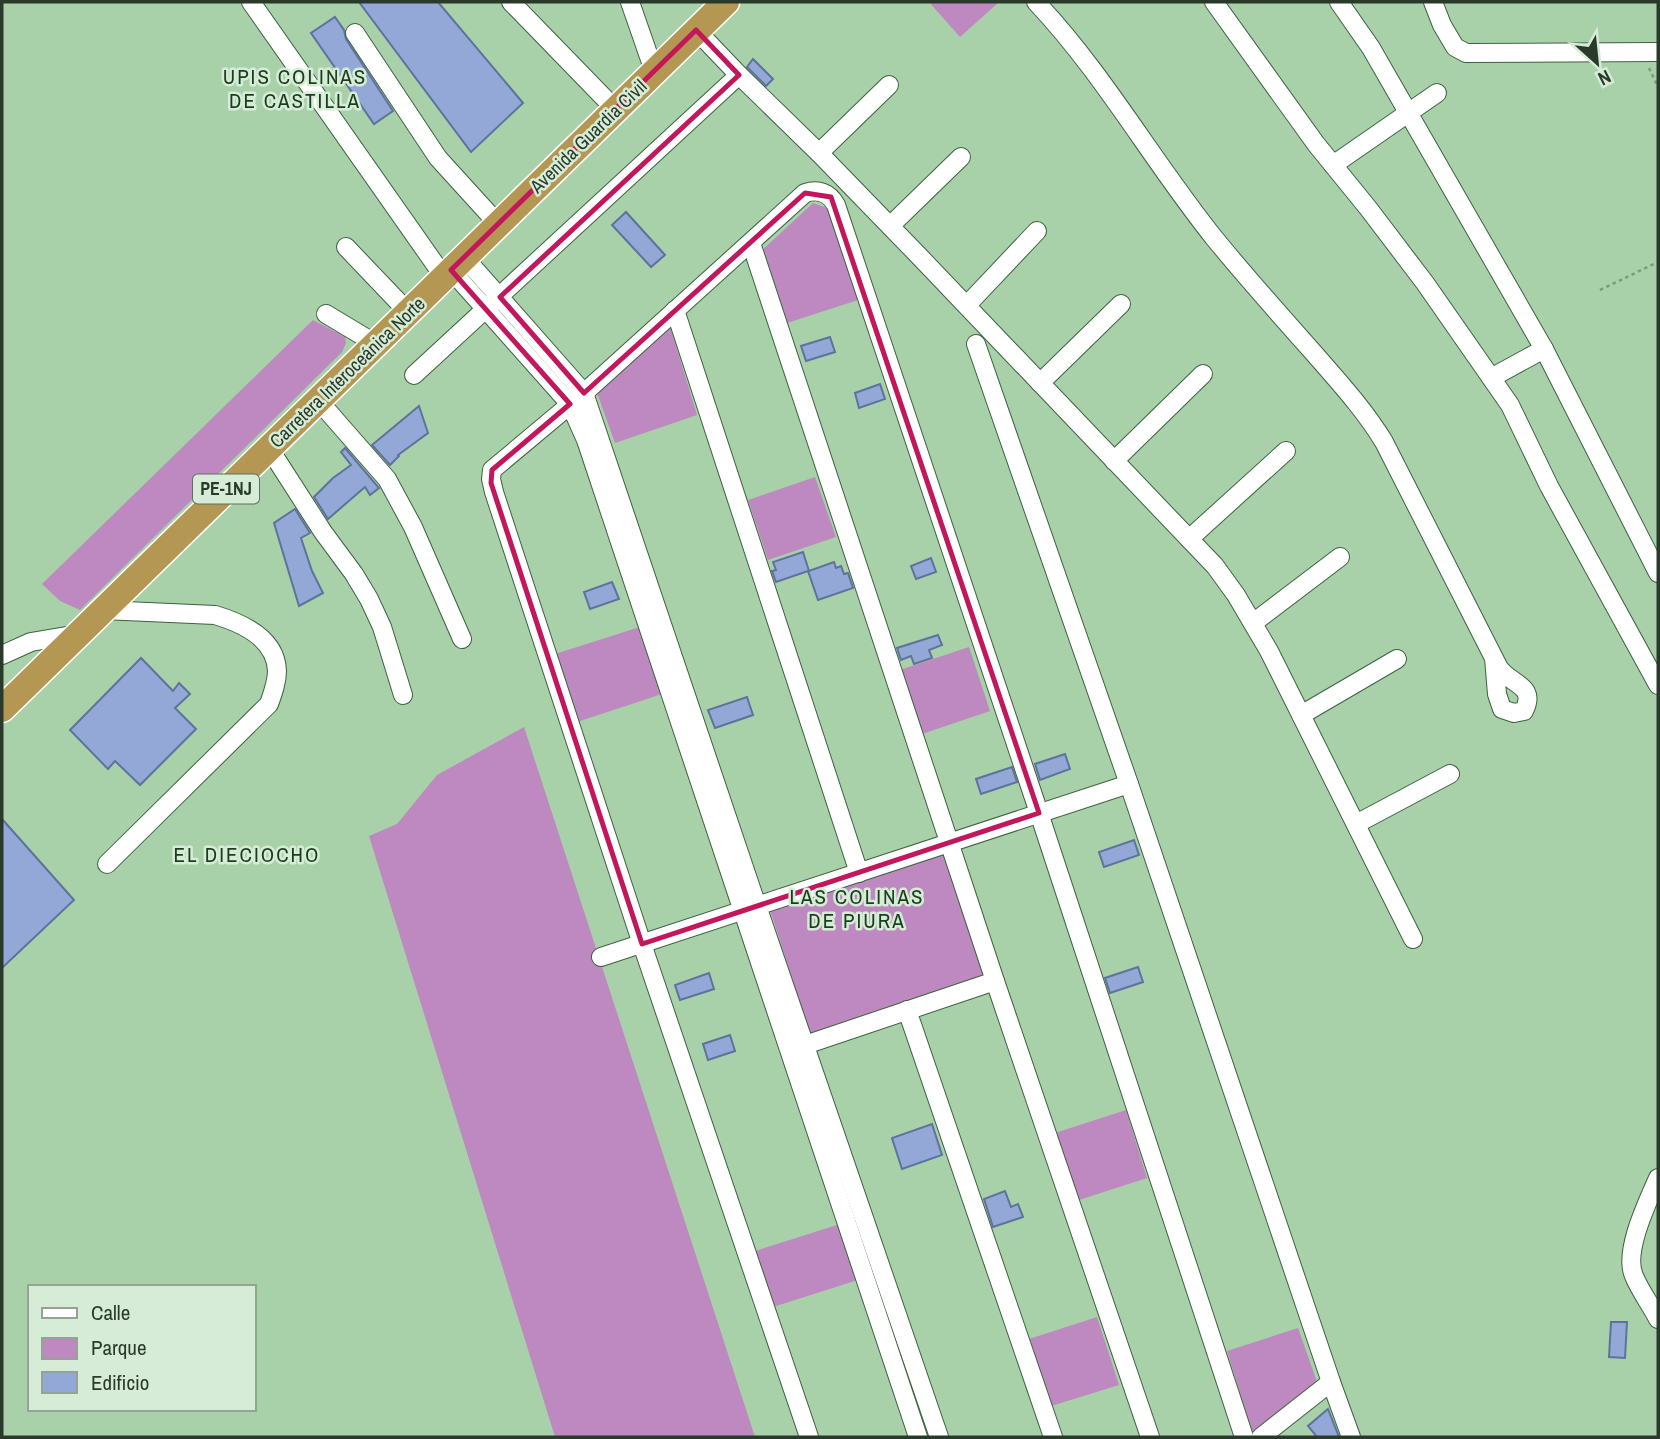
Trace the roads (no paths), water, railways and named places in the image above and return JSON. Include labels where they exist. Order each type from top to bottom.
[{"type":"highway","name":"Avenida Guardia Civil","points":[[453,268],[722,3]]},
{"type":"highway","name":"Carretera Interoceánica Norte","points":[[2,709],[453,268]]},
{"type":"street","points":[[251,2],[453,268],[493,303],[577,398],[586,440],[751,908],[918,1437]]},
{"type":"street","points":[[511,2],[615,109]]},
{"type":"street","points":[[630,2],[654,71]]},
{"type":"street","points":[[1037,2],[1074,46],[1213,237],[1371,421],[1494,658]]},
{"type":"street","points":[[1214,2],[1316,144],[1425,283],[1510,405],[1549,486],[1658,684]]},
{"type":"street","points":[[1339,2],[1371,48],[1544,349],[1658,573]]},
{"type":"street","points":[[1433,2],[1454,47],[1466,53],[1658,52]]},
{"type":"street","points":[[696,30],[967,305],[1215,566],[1253,622],[1413,939]]},
{"type":"street","points":[[355,33],[438,158],[498,224]]},
{"type":"street","points":[[414,375],[738,75]]},
{"type":"street","points":[[819,153],[889,85]]},
{"type":"street","points":[[1333,165],[1437,93]]},
{"type":"street","points":[[890,226],[961,157]]},
{"type":"street","points":[[809,1437],[642,944],[491,483],[492,470],[577,398],[805,193],[820,191],[834,200],[1244,1437]]},
{"type":"street","points":[[967,305],[1037,231]]},
{"type":"street","points":[[751,243],[995,981],[1150,1437]]},
{"type":"street","points":[[346,247],[408,312]]},
{"type":"street","points":[[1040,383],[1121,304]]},
{"type":"street","points":[[675,310],[859,873]]},
{"type":"street","points":[[326,314],[376,344]]},
{"type":"street","points":[[976,344],[1351,1437]]},
{"type":"street","points":[[1491,378],[1544,349]]},
{"type":"street","points":[[1114,461],[1203,374]]},
{"type":"street","points":[[318,400],[387,480],[413,527],[462,639]]},
{"type":"street","points":[[269,448],[369,599],[382,627],[403,695]]},
{"type":"street","points":[[1189,539],[1286,451]]},
{"type":"street","points":[[1253,622],[1340,557]]},
{"type":"street","points":[[103,610],[215,615],[233,620],[263,639],[277,669],[269,704],[107,864]]},
{"type":"street","points":[[2,654],[31,642],[78,634]]},
{"type":"street","points":[[1301,715],[1397,659]]},
{"type":"street","points":[[1356,824],[1450,774]]},
{"type":"street","points":[[601,957],[1129,784]]},
{"type":"street","points":[[751,908],[805,1045],[939,1437]]},
{"type":"street","points":[[805,1045],[995,981]]},
{"type":"street","points":[[907,1010],[1053,1437]]},
{"type":"street","points":[[1658,1178],[1637,1229],[1631,1262],[1634,1277],[1658,1319]]},
{"type":"street","points":[[1261,1437],[1331,1382]]},
{"type":"district","name":"UPIS COLINAS DE CASTILLA","points":[[295,89]]},
{"type":"district","name":"EL DIECIOCHO","points":[[247,855]]},
{"type":"district","name":"LAS COLINAS DE PIURA","points":[[857,909]]}]
